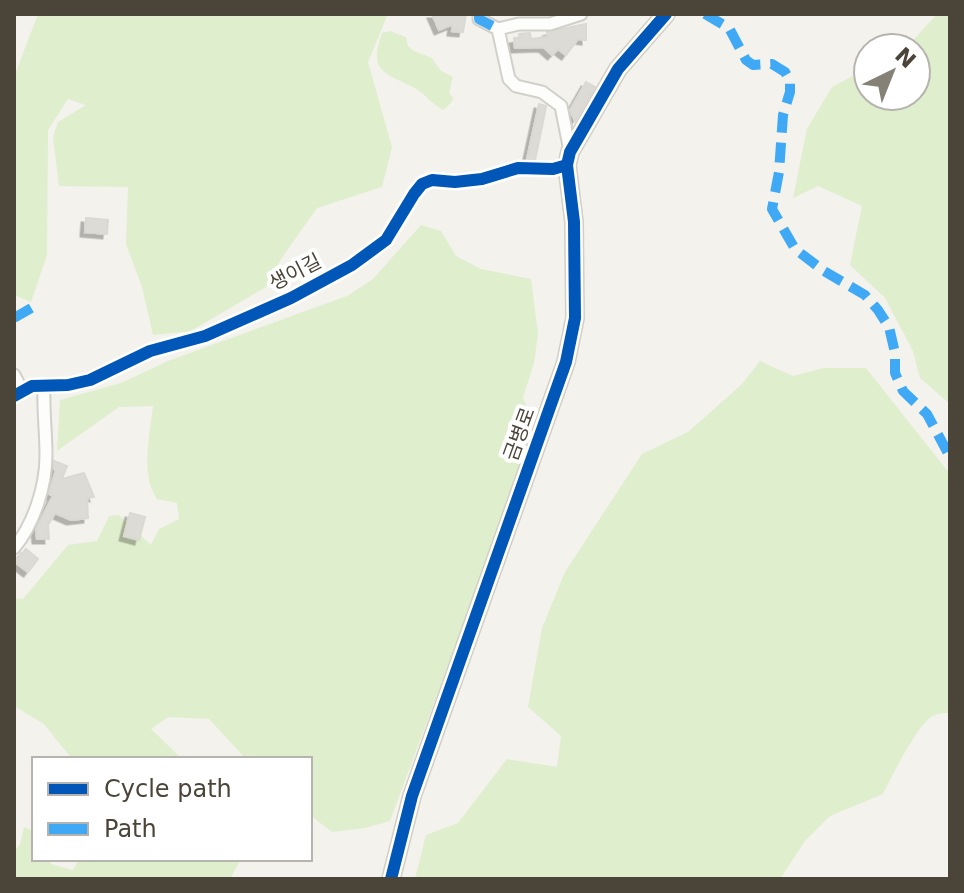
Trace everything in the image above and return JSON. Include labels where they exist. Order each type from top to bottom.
[{"type":"street","points":[[479,14],[479,19],[498,29],[519,24],[550,24],[581,14]]},
{"type":"street","points":[[569,158],[618,69],[666,14]]},
{"type":"street","points":[[498,29],[509,79],[516,86],[542,92],[561,106],[569,158]]},
{"type":"street","name":"생이길","points":[[14,375],[18,393],[32,386],[90,380],[150,351],[205,336],[291,298],[352,265],[386,240],[422,184],[432,180],[455,182],[482,179],[518,168],[553,169],[569,158]]},
{"type":"street","name":"금병로","points":[[391,879],[412,796],[566,362],[575,318],[574,222],[569,158]]},
{"type":"street","points":[[14,548],[29,526],[44,476],[47,456],[44,387]]},
{"type":"green space","points":[[38,14],[388,14],[368,62],[392,147],[382,187],[317,208],[281,259],[266,287],[191,331],[153,335],[142,287],[126,244],[128,187],[59,186],[53,137],[58,122],[86,105],[68,99],[48,130],[47,255],[31,302],[14,295],[14,77]]},
{"type":"green space","points":[[937,14],[950,14],[950,404],[920,378],[913,351],[885,298],[850,265],[862,206],[818,186],[793,198],[807,129],[832,87],[852,76],[852,112],[932,112],[932,32],[921,32]]},
{"type":"green space","points":[[390,31],[406,37],[408,46],[432,58],[441,71],[453,77],[449,93],[453,97],[452,102],[443,110],[417,89],[381,69],[378,46],[382,33]]},
{"type":"green space","points":[[421,225],[441,231],[456,256],[481,269],[531,279],[538,334],[534,363],[523,398],[536,429],[390,821],[332,832],[312,817],[312,757],[244,757],[209,719],[168,717],[151,729],[180,757],[70,757],[44,724],[14,706],[14,598],[23,599],[68,545],[97,541],[109,516],[119,515],[151,545],[159,529],[179,519],[177,503],[157,499],[149,478],[147,466],[153,406],[119,407],[57,451],[60,400],[121,383],[168,361],[347,296],[373,279]]},
{"type":"green space","points":[[760,361],[793,376],[824,368],[866,368],[950,474],[950,713],[931,717],[918,731],[883,794],[830,816],[805,841],[780,879],[415,879],[426,835],[458,823],[507,759],[557,767],[561,736],[528,707],[542,628],[565,572],[642,454],[688,432],[741,385]]},
{"type":"green space","points":[[24,827],[32,830],[32,861],[50,861],[51,864],[73,870],[78,861],[240,861],[230,879],[14,879],[14,852],[20,844]]},
{"type":"building","points":[[432,14],[466,14],[463,32],[452,31],[453,24],[439,30]]},
{"type":"building","points":[[586,24],[586,40],[578,39],[566,55],[558,49],[552,55],[543,47],[515,48],[514,39],[520,38],[519,34],[530,33],[531,39],[548,37],[547,32]]},
{"type":"building","points":[[586,82],[595,87],[575,121],[570,110]]},
{"type":"building","points":[[539,104],[546,106],[535,160],[530,160],[527,159]]},
{"type":"building","points":[[86,218],[108,220],[107,234],[85,232]]},
{"type":"building","points":[[54,461],[67,466],[62,479],[84,473],[94,497],[87,498],[88,518],[71,520],[55,513],[48,525],[49,539],[37,539],[36,529],[53,496],[49,494],[56,470]]},
{"type":"building","points":[[130,513],[145,517],[139,540],[124,536]]},
{"type":"building","points":[[26,549],[38,559],[28,572],[15,562]]},
{"type":"marked path","points":[[479,14],[479,19],[498,29]]},
{"type":"marked path","points":[[705,14],[729,28],[746,60],[753,65],[772,64],[785,72],[790,81],[772,209],[795,249],[824,271],[865,295],[878,310],[889,327],[895,353],[895,373],[903,391],[927,414],[950,457]]},
{"type":"marked path","points":[[14,318],[40,303]]},
{"type":"cycle path","points":[[391,879],[412,796],[566,362],[575,318],[574,222],[567,165],[570,152],[618,69],[666,14]]},
{"type":"cycle path","points":[[14,396],[32,386],[68,385],[90,380],[150,351],[205,336],[291,298],[352,265],[386,240],[422,184],[432,180],[455,182],[482,179],[518,168],[553,169],[567,165]]}]
